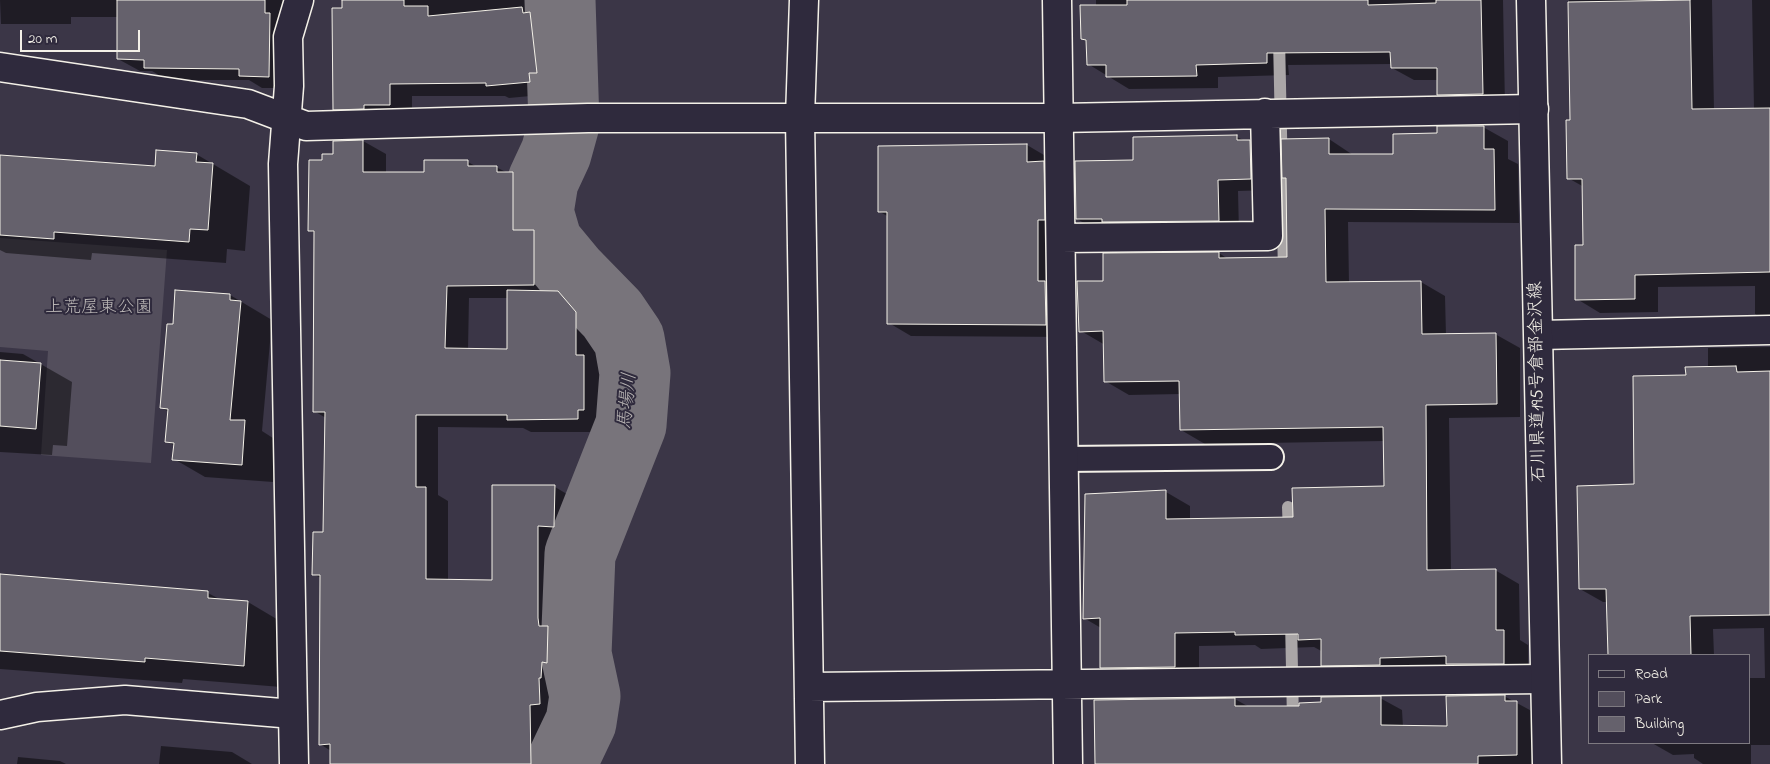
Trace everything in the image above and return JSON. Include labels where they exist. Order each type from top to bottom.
[{"type":"street","points":[[294,764],[283,164],[289,86],[288,37],[299,0]]},
{"type":"street","points":[[804,0],[800,118],[810,764]]},
{"type":"street","points":[[1057,0],[1068,764]]},
{"type":"street","name":"石川県道195号倉部金沢線","points":[[1531,0],[1546,764]]},
{"type":"street","points":[[0,67],[248,104],[306,126],[588,118],[1059,118],[1534,109]]},
{"type":"street","points":[[1061,238],[1268,236],[1275,113]]},
{"type":"street","points":[[1538,335],[1770,330]]},
{"type":"street","points":[[809,687],[1544,679]]},
{"type":"street","points":[[0,715],[37,707],[125,700],[293,714]]},
{"type":"lane","points":[[1064,459],[1271,457]]},
{"type":"green space","name":"上荒屋東公園","points":[[0,238],[167,250],[151,463],[41,455],[48,351],[0,347]]},
{"type":"building","points":[[117,0],[265,0],[265,13],[270,13],[269,77],[239,76],[239,69],[144,68],[144,60],[117,59]]},
{"type":"building","points":[[342,0],[404,0],[404,6],[428,6],[428,16],[522,7],[523,13],[530,12],[537,73],[529,73],[530,82],[486,86],[486,83],[390,84],[390,105],[364,105],[364,109],[333,110],[332,8],[342,8]]},
{"type":"building","points":[[1127,0],[1368,0],[1368,5],[1436,3],[1436,0],[1481,0],[1483,94],[1437,95],[1437,68],[1391,68],[1390,52],[1267,53],[1267,63],[1196,65],[1197,76],[1106,77],[1106,65],[1087,65],[1086,40],[1081,39],[1080,5],[1127,5]]},
{"type":"building","points":[[1690,0],[1692,109],[1770,108],[1770,272],[1635,275],[1635,299],[1575,300],[1575,245],[1583,245],[1582,179],[1567,179],[1566,120],[1570,120],[1568,2]]},
{"type":"building","points":[[1437,126],[1484,126],[1484,149],[1494,149],[1495,210],[1325,209],[1326,282],[1421,281],[1422,334],[1496,333],[1497,404],[1426,405],[1427,570],[1496,569],[1496,630],[1504,630],[1504,664],[1446,664],[1446,656],[1380,658],[1380,665],[1321,666],[1321,639],[1298,640],[1298,634],[1235,635],[1235,632],[1175,633],[1175,667],[1100,668],[1100,618],[1083,619],[1085,494],[1166,490],[1166,519],[1293,517],[1292,488],[1384,486],[1383,427],[1180,430],[1179,381],[1104,382],[1103,331],[1079,332],[1077,281],[1103,281],[1103,253],[1219,252],[1219,258],[1287,257],[1286,178],[1282,178],[1281,139],[1329,138],[1329,154],[1393,154],[1393,134],[1437,133]]},
{"type":"building","points":[[1237,135],[1237,140],[1250,140],[1251,179],[1218,180],[1219,221],[1102,222],[1102,219],[1076,219],[1075,161],[1133,160],[1133,137]]},
{"type":"building","points":[[363,140],[363,172],[424,172],[424,160],[468,160],[468,166],[497,166],[497,172],[513,172],[513,230],[534,230],[534,285],[447,286],[445,348],[507,349],[507,290],[558,291],[576,312],[576,355],[584,355],[584,410],[578,410],[578,419],[507,420],[507,415],[416,415],[416,487],[426,487],[426,579],[492,580],[492,485],[555,485],[554,527],[538,526],[538,618],[539,626],[548,626],[547,663],[542,662],[541,678],[539,678],[540,704],[530,705],[531,764],[330,764],[330,744],[319,745],[320,575],[312,575],[313,532],[323,532],[325,412],[313,412],[314,231],[308,231],[309,160],[322,160],[322,154],[333,154],[333,141]]},
{"type":"building","points":[[1027,144],[1027,162],[1044,161],[1045,220],[1038,220],[1038,281],[1045,281],[1046,325],[887,324],[887,212],[878,212],[878,146]]},
{"type":"building","points":[[156,150],[197,153],[196,162],[213,163],[208,230],[190,229],[189,242],[54,232],[54,239],[0,235],[0,155],[155,166]]},
{"type":"building","points":[[175,290],[230,294],[230,300],[241,301],[230,420],[245,420],[242,465],[172,460],[174,443],[165,442],[168,409],[160,408],[167,324],[173,324]]},
{"type":"building","points":[[0,360],[41,363],[36,429],[0,426]]},
{"type":"building","points":[[1736,366],[1737,372],[1770,371],[1770,615],[1690,616],[1691,654],[1608,654],[1606,589],[1579,589],[1577,486],[1634,484],[1633,376],[1686,375],[1685,367]]},
{"type":"building","points":[[0,574],[208,591],[208,598],[248,601],[244,666],[145,658],[145,662],[0,651]]},
{"type":"building","points":[[1505,695],[1505,701],[1517,701],[1517,755],[1478,756],[1478,764],[1095,764],[1094,700],[1235,698],[1235,706],[1299,706],[1299,703],[1321,702],[1321,697],[1381,696],[1381,725],[1447,726],[1446,696]]},
{"type":"waterway","name":"馬場川","points":[[560,0],[564,124],[556,153],[543,181],[538,212],[547,243],[571,272],[612,314],[629,339],[635,373],[631,425],[580,554],[576,654],[585,696],[581,722],[561,764]]},
{"type":"waterway","points":[[1279,38],[1284,273]]},
{"type":"waterway","points":[[1288,507],[1289,534]]},
{"type":"waterway","points":[[1291,619],[1293,722]]}]
